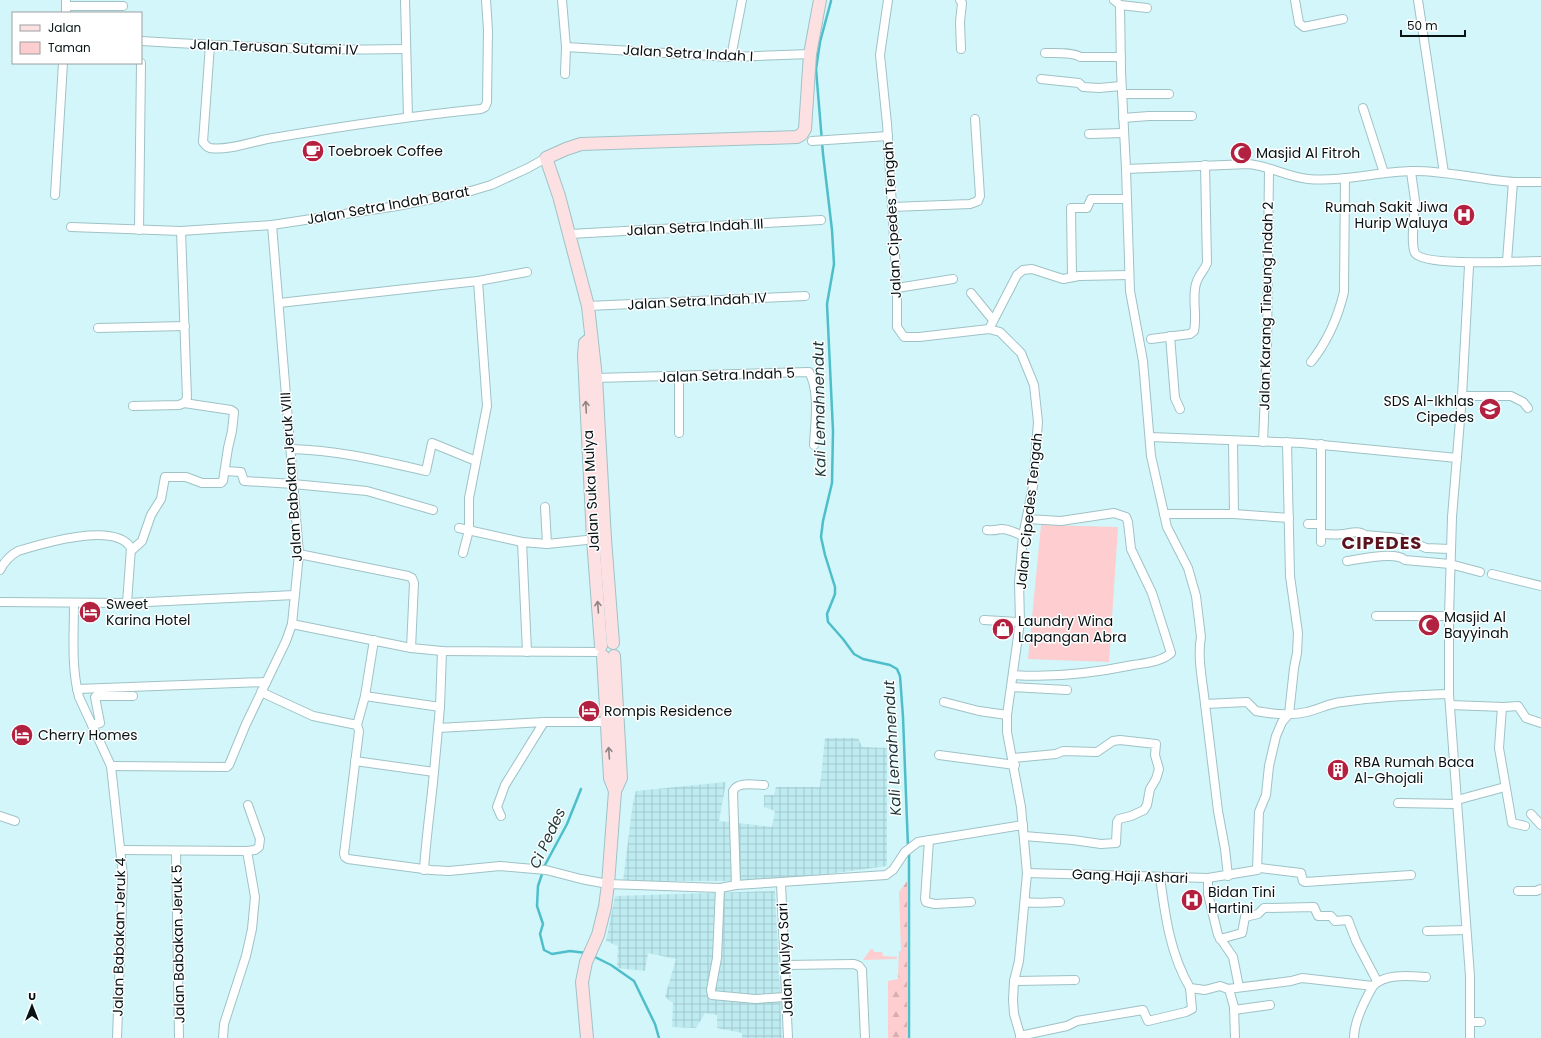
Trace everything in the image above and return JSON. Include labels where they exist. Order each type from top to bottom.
[{"type":"street","points":[[405,0],[408,117]]},
{"type":"street","points":[[210,45],[203,142],[210,148],[222,148],[267,139],[408,117],[481,109],[485,107],[487,102],[486,0]]},
{"type":"street","points":[[562,0],[566,47],[565,74]]},
{"type":"street","points":[[731,57],[742,0]]},
{"type":"street","points":[[810,54],[820,0]]},
{"type":"street","name":"Jalan Cipedes Tengah","points":[[888,0],[880,54],[888,136],[897,327],[904,337],[919,337],[989,329],[1000,332],[1021,353],[1034,385],[1038,435],[1033,486],[1024,536],[1019,582],[1020,622],[1007,715],[1007,732],[1014,762],[1023,825],[1027,873],[1019,961],[1014,981],[1012,1000],[1020,1037]]},
{"type":"street","points":[[960,0],[962,3],[960,22],[961,49]]},
{"type":"street","points":[[1295,0],[1299,23],[1304,27],[1344,19]]},
{"type":"street","points":[[1418,0],[1444,173]]},
{"type":"street","points":[[1147,8],[1117,2],[1121,56],[1131,299],[1143,361],[1150,437],[1150,456],[1167,526],[1188,568],[1196,596],[1201,638],[1200,654],[1205,704],[1218,811],[1228,876]]},
{"type":"street","points":[[66,6],[123,6]]},
{"type":"street","name":"Jalan Terusan Sutami IV","points":[[142,42],[406,49]]},
{"type":"street","name":"Jalan Setra Indah I","points":[[566,47],[731,57],[810,54]]},
{"type":"street","points":[[1045,53],[1078,55],[1080,57],[1121,56]]},
{"type":"street","name":"Jalan Setra Indah Barat","points":[[71,226],[181,231],[272,225],[397,206],[471,191],[491,185],[546,158],[581,144],[797,137],[802,134],[805,129],[810,54]]},
{"type":"street","points":[[55,194],[64,64]]},
{"type":"street","points":[[139,230],[141,64]]},
{"type":"street","points":[[1040,79],[1079,83],[1083,87],[1169,94]]},
{"type":"street","points":[[1364,108],[1384,173]]},
{"type":"street","points":[[1123,118],[1149,116],[1192,116]]},
{"type":"street","points":[[892,207],[970,204],[978,201],[980,196],[975,119]]},
{"type":"street","points":[[1089,134],[1124,134]]},
{"type":"street","points":[[820,141],[888,136]]},
{"type":"street","name":"Jalan Suka Mulya","points":[[546,158],[570,234],[588,306],[596,378],[599,539],[614,643],[607,642],[605,653]]},
{"type":"street","points":[[1126,170],[1249,164],[1259,165],[1268,169],[1308,179],[1345,178],[1411,171],[1444,173],[1513,182],[1541,182]]},
{"type":"street","points":[[1150,339],[1190,334],[1195,329],[1195,289],[1197,278],[1207,263],[1205,165]]},
{"type":"street","name":"Jalan Karang Tineung Indah 2","points":[[1263,442],[1267,346],[1268,169]]},
{"type":"street","points":[[1411,171],[1415,201],[1413,232],[1415,252],[1418,256],[1430,260],[1470,263],[1541,261]]},
{"type":"street","points":[[1312,362],[1328,336],[1344,292],[1345,178]]},
{"type":"street","points":[[1507,261],[1513,182]]},
{"type":"street","points":[[1072,277],[1070,208],[1087,208],[1091,199],[1126,199]]},
{"type":"street","name":"Jalan Setra Indah III","points":[[570,234],[821,220]]},
{"type":"street","name":"Jalan Babakan Jeruk VIII","points":[[111,766],[227,767],[292,624],[299,554],[272,225]]},
{"type":"street","points":[[181,231],[187,398],[184,403]]},
{"type":"street","points":[[1470,263],[1468,266],[1462,396],[1450,549],[1449,616],[1449,694],[1470,976],[1470,1038]]},
{"type":"street","points":[[989,329],[1017,275],[1024,270],[1032,269],[1063,279],[1079,276],[1129,275]]},
{"type":"street","points":[[279,303],[478,281],[527,272]]},
{"type":"street","points":[[896,288],[953,279]]},
{"type":"street","points":[[463,553],[469,530],[469,498],[487,406],[478,281]]},
{"type":"street","points":[[971,293],[993,320]]},
{"type":"street","name":"Jalan Setra Indah IV","points":[[588,306],[805,296]]},
{"type":"street","points":[[98,328],[185,326]]},
{"type":"street","points":[[1170,336],[1175,398],[1180,409]]},
{"type":"street","name":"Jalan Suka Mulya","points":[[587,1038],[582,982],[586,962],[601,926],[608,884],[616,791],[621,778],[605,653],[599,539],[584,356],[585,343],[591,338]]},
{"type":"street","name":"Jalan Setra Indah 5","points":[[596,378],[679,377],[809,372],[814,386],[814,445]]},
{"type":"street","points":[[679,377],[679,433]]},
{"type":"street","points":[[1462,396],[1511,396],[1523,402],[1528,408]]},
{"type":"street","points":[[131,551],[142,541],[151,515],[161,500],[164,474],[186,477],[202,483],[221,483],[223,481],[234,412],[231,410],[184,403],[179,405],[133,406]]},
{"type":"street","points":[[1150,437],[1321,444],[1457,458]]},
{"type":"street","points":[[1233,441],[1234,514]]},
{"type":"street","points":[[1257,870],[1258,821],[1260,807],[1266,795],[1269,766],[1276,736],[1282,722],[1289,714],[1297,653],[1298,633],[1290,576],[1287,442]]},
{"type":"street","points":[[291,449],[321,451],[362,457],[426,471],[432,443],[476,461]]},
{"type":"street","points":[[1321,444],[1321,538],[1345,534],[1348,532],[1361,532],[1365,535],[1400,538],[1405,543],[1426,548],[1450,549]]},
{"type":"street","points":[[225,471],[241,472],[244,481],[367,491],[433,510]]},
{"type":"street","points":[[544,507],[547,544]]},
{"type":"street","points":[[1013,675],[1091,673],[1154,661],[1167,657],[1171,653],[1152,592],[1131,549],[1128,522],[1126,517],[1114,513],[1061,520],[1027,519]]},
{"type":"street","points":[[1164,514],[1234,514],[1289,518]]},
{"type":"street","points":[[1308,524],[1321,524]]},
{"type":"street","points":[[459,528],[522,542],[547,544],[599,539]]},
{"type":"street","points":[[988,530],[997,531],[999,529],[1013,531],[1024,536]]},
{"type":"street","points":[[0,570],[2,565],[18,551],[58,539],[94,535],[119,539],[129,544],[131,551],[127,603]]},
{"type":"street","points":[[522,542],[527,652]]},
{"type":"street","points":[[299,554],[412,578],[414,583],[411,648]]},
{"type":"street","points":[[1347,560],[1396,556],[1405,560],[1450,564],[1480,572]]},
{"type":"street","points":[[1492,574],[1541,586]]},
{"type":"street","points":[[0,602],[74,604],[127,603],[294,596]]},
{"type":"street","name":"Jalan Babakan Jeruk 4","points":[[74,604],[74,669],[77,689],[79,697],[111,766],[121,850],[123,876],[117,1038]]},
{"type":"street","points":[[1376,616],[1449,616]]},
{"type":"street","points":[[984,620],[1020,622]]},
{"type":"street","points":[[292,624],[411,648],[442,651],[605,653]]},
{"type":"street","points":[[374,640],[365,696],[357,725],[359,731],[344,854],[348,859],[424,870],[449,871],[500,866],[542,869],[580,879],[608,884],[720,888],[736,885],[886,875],[893,870],[905,852],[918,842],[1023,825]]},
{"type":"street","points":[[424,870],[426,837],[430,821],[440,707],[442,651]]},
{"type":"street","points":[[77,689],[266,682]]},
{"type":"street","points":[[1011,687],[1067,690]]},
{"type":"street","points":[[261,692],[313,716],[357,725]]},
{"type":"street","points":[[1205,704],[1247,702],[1256,711],[1289,714],[1308,712],[1331,704],[1343,702],[1408,695],[1449,694]]},
{"type":"street","points":[[92,725],[100,723],[95,698],[96,696],[133,696]]},
{"type":"street","points":[[365,696],[440,707]]},
{"type":"street","points":[[944,702],[979,711],[1007,715]]},
{"type":"street","points":[[1450,705],[1502,707],[1516,705],[1526,718],[1541,723]]},
{"type":"street","points":[[1502,707],[1499,748],[1505,787],[1512,822],[1525,826]]},
{"type":"street","points":[[438,728],[544,722],[613,722]]},
{"type":"street","points":[[502,816],[497,807],[505,785],[544,722]]},
{"type":"street","points":[[939,754],[1014,762],[1056,754],[1063,751],[1097,752],[1113,741],[1156,744],[1155,755],[1159,769],[1156,779],[1150,789],[1147,805],[1144,810],[1131,816],[1119,819],[1117,822],[1116,843],[1101,844],[1024,836]]},
{"type":"street","points":[[355,761],[434,772]]},
{"type":"street","points":[[736,885],[733,791],[734,788],[740,785],[764,785]]},
{"type":"street","points":[[1398,803],[1457,802],[1505,787]]},
{"type":"street","points":[[121,850],[255,850],[259,847],[260,839],[248,805]]},
{"type":"street","points":[[1531,814],[1541,825]]},
{"type":"street","points":[[0,816],[15,821]]},
{"type":"street","points":[[929,840],[924,899],[926,902],[936,904],[971,902]]},
{"type":"street","name":"Jalan Babakan Jeruk 5","points":[[176,851],[179,1038]]},
{"type":"street","points":[[223,1038],[224,1024],[246,956],[252,929],[255,897],[247,851]]},
{"type":"street","name":"Gang Haji Ashari","points":[[1027,873],[1208,878],[1228,876],[1257,870],[1260,868],[1301,873],[1302,880],[1306,882],[1411,875]]},
{"type":"street","points":[[1020,1037],[1067,1026],[1075,1022],[1124,1013],[1143,1010],[1148,1021],[1186,1012],[1192,1009],[1190,988],[1170,939],[1160,877]]},
{"type":"street","points":[[1208,878],[1208,894],[1220,939],[1233,957],[1239,987]]},
{"type":"street","name":"Jalan Mulya Sari","points":[[781,883],[786,966],[788,1038]]},
{"type":"street","points":[[720,888],[717,958],[711,990],[712,995],[755,999],[786,997]]},
{"type":"street","points":[[1518,891],[1536,891],[1541,889]]},
{"type":"street","points":[[1025,902],[1037,904],[1045,902],[1060,902]]},
{"type":"street","points":[[1220,939],[1241,935],[1243,932],[1245,917],[1258,914],[1264,908],[1314,907],[1318,916],[1331,916],[1335,921],[1348,920],[1375,983],[1361,1013],[1354,1032],[1354,1038]]},
{"type":"street","points":[[1427,931],[1466,930]]},
{"type":"street","points":[[786,966],[854,964],[859,966],[862,970],[864,1038]]},
{"type":"street","points":[[1190,988],[1205,990],[1220,986],[1229,989],[1291,981],[1302,978],[1375,983],[1394,977],[1426,977]]},
{"type":"street","points":[[1014,981],[1075,980]]},
{"type":"street","points":[[1229,989],[1234,1010],[1235,1038]]},
{"type":"street","points":[[1234,1010],[1270,1005]]},
{"type":"street","points":[[1470,1022],[1481,1022]]},
{"type":"shaded area","points":[[825,738],[858,738],[862,747],[887,748],[887,866],[776,881],[623,881],[633,802],[636,791],[726,782],[719,821],[772,827],[775,811],[764,807],[764,795],[774,795],[776,787],[820,787]]},
{"type":"shaded area","points":[[775,891],[782,1038],[742,1038],[742,1033],[717,1028],[717,1015],[705,1013],[696,1028],[672,1027],[673,1003],[665,997],[676,959],[648,953],[645,971],[617,968],[618,946],[606,941],[615,896]]},
{"type":"green space","points":[[1041,525],[1118,527],[1109,662],[1028,659]]},
{"type":"green space","points":[[907,881],[907,1038],[888,1038],[888,981],[898,979],[899,951],[901,951],[899,892]]},
{"type":"green space","points":[[871,949],[873,949],[874,952],[882,952],[883,956],[897,957],[897,959],[863,960]]},
{"type":"waterway","name":"Kali Lemahnendut","points":[[831,1],[820,42],[816,69],[834,264],[827,304],[833,431],[832,483],[823,521],[821,537],[835,587],[835,594],[827,614],[828,622],[854,654],[863,659],[890,665],[897,669],[900,676],[908,847]]},
{"type":"waterway","name":"Ci Pedes","points":[[581,789],[567,824],[545,865],[538,886],[537,906],[543,924],[540,934],[544,950],[552,954],[570,951],[586,953]]},
{"type":"waterway","name":"Kali Lemahnendut","points":[[909,852],[909,1038]]},
{"type":"waterway","name":"Ci Pedes","points":[[593,956],[611,965],[634,981],[655,1024],[659,1038]]},
{"type":"place","name":"Toebroek Coffee","points":[[313,151]]},
{"type":"place","name":"Masjid Al Fitroh","points":[[1241,153]]},
{"type":"place","name":"Rumah Sakit Jiwa Hurip Waluya","points":[[1464,215]]},
{"type":"place","name":"SDS Al-Ikhlas Cipedes","points":[[1490,409]]},
{"type":"place","name":"Sweet Karina Hotel","points":[[90,612]]},
{"type":"place","name":"Masjid Al Bayyinah","points":[[1429,625]]},
{"type":"place","name":"Laundry Wina Lapangan Abra","points":[[1003,629]]},
{"type":"place","name":"Rompis Residence","points":[[589,711]]},
{"type":"place","name":"Cherry Homes","points":[[22,735]]},
{"type":"place","name":"RBA Rumah Baca Al-Ghojali","points":[[1338,770]]},
{"type":"place","name":"Bidan Tini Hartini","points":[[1192,900]]},
{"type":"district","name":"CIPEDES","points":[[1382,542]]}]
